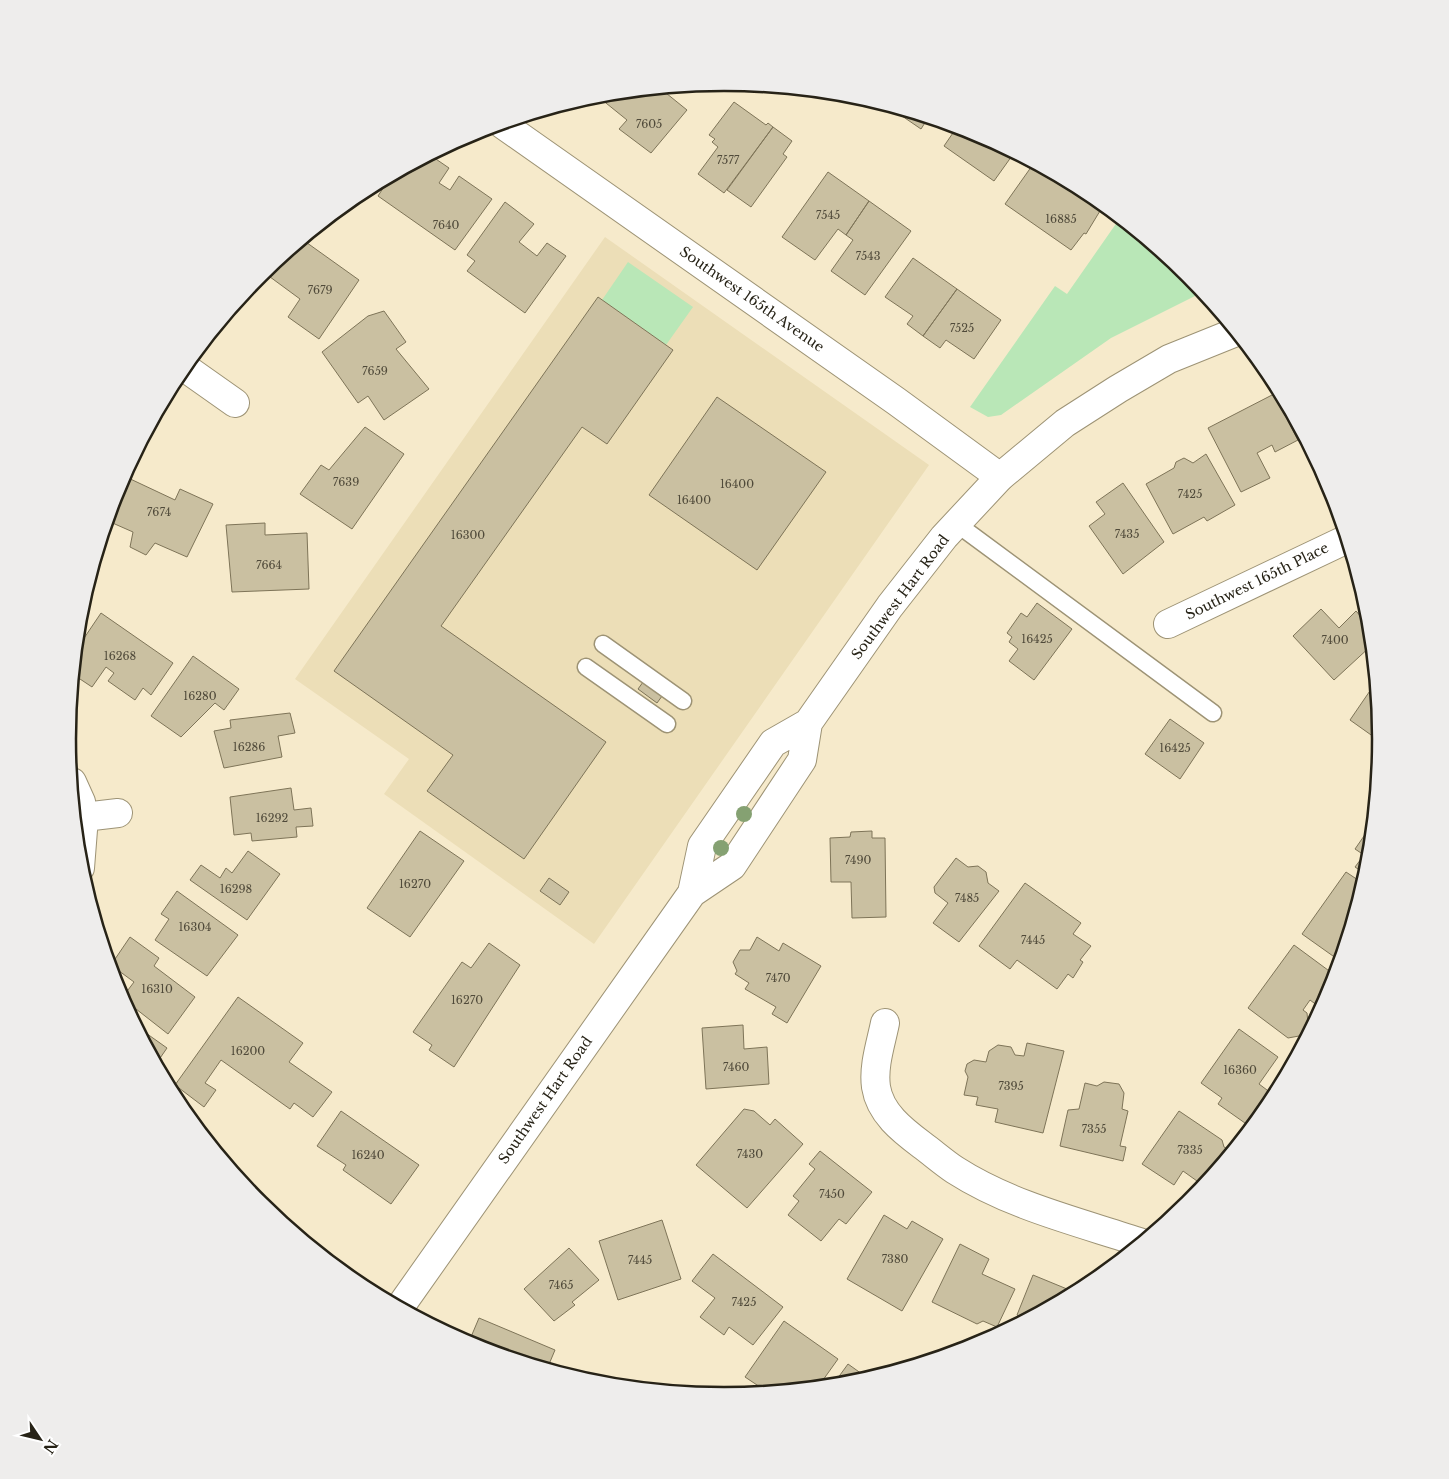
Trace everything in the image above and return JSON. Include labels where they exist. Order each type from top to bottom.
[{"type":"street","name":"Southwest 165th Avenue","points":[[509,129],[896,401],[1000,477]]},
{"type":"street","name":"Southwest Hart Road","points":[[403,1303],[692,893],[702,846],[773,744],[808,723],[890,606],[944,537],[1000,477],[1065,423],[1118,389],[1170,360],[1230,334]]},
{"type":"street","points":[[190,372],[235,403]]},
{"type":"street","name":"Southwest 165th Place","points":[[1168,624],[1341,542]]},
{"type":"street","points":[[80,799],[84,817],[83,830]]},
{"type":"street","points":[[84,817],[118,812]]},
{"type":"street","points":[[885,1023],[876,1070],[876,1087],[890,1118],[908,1134],[954,1170],[983,1185],[1024,1203],[1135,1241]]},
{"type":"lane","points":[[957,524],[1213,713]]},
{"type":"lane","points":[[603,644],[683,701]]},
{"type":"lane","points":[[586,667],[667,724]]},
{"type":"shaded area","points":[[605,237],[929,465],[594,944],[384,794],[409,759],[295,679]]},
{"type":"green space","points":[[1116,223],[1152,252],[1196,295],[1111,338],[1001,415],[988,417],[970,407],[1055,286],[1067,294]]},
{"type":"green space","points":[[628,262],[693,307],[666,345],[602,300]]},
{"type":"building","points":[[668,94],[687,110],[651,153],[619,129],[627,120],[606,103]]},
{"type":"building","points":[[734,102],[766,125],[768,123],[773,127],[724,193],[698,174],[718,147],[712,142],[715,139],[709,135]]},
{"type":"building","points":[[903,116],[925,123],[921,129]]},
{"type":"building","points":[[773,127],[792,141],[783,154],[787,157],[751,207],[727,190]]},
{"type":"building","points":[[953,133],[1011,158],[994,181],[944,146]]},
{"type":"building","points":[[436,159],[449,168],[439,183],[450,190],[459,176],[492,199],[455,250],[378,196],[383,188]]},
{"type":"building","points":[[1030,168],[1085,200],[1100,211],[1086,234],[1084,233],[1071,250],[1005,204]]},
{"type":"building","points":[[828,172],[869,201],[846,235],[838,229],[815,260],[782,237]]},
{"type":"building","points":[[869,201],[911,231],[865,295],[831,271],[853,240],[846,235]]},
{"type":"building","points":[[505,202],[534,224],[519,242],[537,256],[547,243],[566,256],[525,313],[467,271],[475,261],[467,255]]},
{"type":"building","points":[[308,243],[359,280],[319,339],[288,317],[300,299],[270,277]]},
{"type":"building","points":[[913,258],[957,289],[923,336],[907,324],[913,316],[885,297]]},
{"type":"building","points":[[957,289],[1001,320],[974,359],[946,340],[940,348],[923,336]]},
{"type":"building","points":[[598,297],[673,350],[607,444],[582,427],[441,626],[606,742],[524,859],[427,791],[453,755],[334,671]]},
{"type":"building","points":[[384,311],[406,342],[396,349],[429,389],[384,420],[368,396],[358,403],[322,352],[368,316]]},
{"type":"building","points":[[1273,394],[1298,440],[1275,452],[1272,445],[1257,453],[1270,478],[1241,492],[1208,428]]},
{"type":"building","points":[[717,397],[826,472],[757,570],[649,495]]},
{"type":"building","points":[[365,427],[404,454],[352,529],[300,494],[321,465],[329,470]]},
{"type":"building","points":[[1206,454],[1235,505],[1207,521],[1204,517],[1173,534],[1146,484],[1174,468],[1176,462],[1184,458],[1193,463]]},
{"type":"building","points":[[131,479],[175,500],[180,489],[213,504],[187,557],[155,543],[146,555],[130,547],[133,532],[114,524]]},
{"type":"building","points":[[1123,483],[1164,542],[1123,574],[1089,526],[1105,514],[1096,502]]},
{"type":"building","points":[[265,523],[265,535],[307,533],[309,589],[232,592],[226,525]]},
{"type":"building","points":[[1037,603],[1072,629],[1034,680],[1009,661],[1018,649],[1009,642],[1012,637],[1007,633],[1021,613],[1027,617]]},
{"type":"building","points":[[1321,609],[1339,628],[1356,611],[1361,616],[1366,650],[1334,680],[1293,636]]},
{"type":"building","points":[[101,613],[173,663],[151,695],[143,688],[135,700],[108,681],[114,673],[106,667],[92,687],[80,679],[85,637]]},
{"type":"building","points":[[193,656],[239,689],[224,710],[215,703],[181,737],[151,716]]},
{"type":"building","points":[[646,678],[665,692],[657,703],[638,689]]},
{"type":"building","points":[[1370,690],[1373,736],[1350,720]]},
{"type":"building","points":[[290,713],[295,733],[278,736],[282,757],[224,768],[214,731],[231,728],[230,720]]},
{"type":"building","points":[[1170,719],[1204,743],[1180,779],[1145,754]]},
{"type":"building","points":[[291,788],[294,810],[311,808],[313,826],[296,827],[297,837],[252,841],[251,833],[234,835],[230,797]]},
{"type":"building","points":[[420,831],[464,861],[410,937],[367,908]]},
{"type":"building","points":[[872,831],[872,838],[885,838],[886,917],[852,918],[851,882],[831,882],[830,838],[850,837],[851,832]]},
{"type":"building","points":[[1365,834],[1362,854],[1355,849]]},
{"type":"building","points":[[248,851],[280,874],[247,920],[190,880],[201,865],[220,878],[226,868],[232,873]]},
{"type":"building","points":[[956,858],[968,867],[978,866],[986,872],[988,883],[999,891],[959,942],[933,923],[948,903],[935,893],[934,887]]},
{"type":"building","points":[[1361,859],[1359,870],[1355,867]]},
{"type":"building","points":[[1346,872],[1357,879],[1351,907],[1335,957],[1302,934]]},
{"type":"building","points":[[549,878],[569,892],[560,905],[540,891]]},
{"type":"building","points":[[1025,883],[1081,923],[1073,934],[1091,946],[1080,960],[1083,962],[1073,978],[1068,974],[1057,989],[1017,960],[1010,969],[979,946]]},
{"type":"building","points":[[177,891],[238,935],[207,976],[155,940],[169,919],[161,914]]},
{"type":"building","points":[[130,937],[159,958],[154,966],[195,997],[168,1034],[135,1008],[127,991],[134,982],[120,972],[115,959]]},
{"type":"building","points":[[757,937],[779,951],[783,943],[821,966],[787,1023],[772,1014],[776,1007],[745,989],[749,983],[735,974],[737,971],[733,962],[740,950],[750,950]]},
{"type":"building","points":[[489,943],[520,965],[454,1067],[429,1050],[432,1045],[413,1032],[462,962],[471,968]]},
{"type":"building","points":[[1294,945],[1329,971],[1316,1004],[1310,1000],[1303,1010],[1307,1013],[1308,1022],[1299,1036],[1288,1038],[1248,1008]]},
{"type":"building","points":[[238,997],[303,1043],[289,1062],[332,1092],[313,1117],[294,1103],[290,1109],[221,1060],[205,1083],[216,1090],[204,1107],[175,1084]]},
{"type":"building","points":[[743,1025],[744,1049],[767,1047],[769,1084],[706,1089],[702,1028]]},
{"type":"building","points":[[1239,1029],[1278,1057],[1259,1084],[1269,1092],[1246,1124],[1218,1104],[1222,1098],[1201,1083]]},
{"type":"building","points":[[147,1034],[167,1048],[160,1058]]},
{"type":"building","points":[[1027,1043],[1064,1051],[1043,1133],[995,1122],[998,1109],[976,1105],[978,1097],[964,1095],[968,1077],[965,1071],[967,1064],[974,1060],[986,1062],[989,1051],[998,1045],[1011,1047],[1015,1055],[1024,1056]]},
{"type":"building","points":[[1104,1082],[1119,1084],[1124,1093],[1122,1109],[1128,1111],[1120,1146],[1126,1147],[1123,1161],[1060,1146],[1068,1110],[1079,1109],[1085,1083],[1097,1086]]},
{"type":"building","points":[[744,1109],[754,1111],[770,1125],[775,1119],[803,1144],[747,1208],[696,1165]]},
{"type":"building","points":[[341,1111],[419,1165],[391,1204],[343,1170],[346,1165],[317,1146]]},
{"type":"building","points":[[1179,1111],[1222,1140],[1224,1147],[1227,1149],[1198,1182],[1183,1171],[1174,1185],[1142,1164]]},
{"type":"building","points":[[820,1151],[872,1192],[846,1224],[839,1219],[821,1241],[788,1215],[799,1201],[793,1196],[815,1169],[809,1164]]},
{"type":"building","points":[[884,1215],[907,1229],[912,1221],[943,1239],[902,1311],[847,1279]]},
{"type":"building","points":[[662,1220],[681,1279],[618,1300],[599,1241]]},
{"type":"building","points":[[960,1244],[989,1259],[982,1274],[1015,1289],[997,1327],[983,1321],[977,1324],[932,1302]]},
{"type":"building","points":[[569,1248],[599,1280],[572,1302],[575,1305],[554,1321],[524,1289]]},
{"type":"building","points":[[713,1254],[783,1307],[753,1345],[729,1327],[724,1335],[700,1317],[715,1298],[692,1281]]},
{"type":"building","points":[[1033,1275],[1067,1289],[1019,1317],[1017,1315]]},
{"type":"building","points":[[479,1318],[555,1350],[549,1364],[471,1336]]},
{"type":"building","points":[[784,1321],[838,1359],[823,1380],[759,1386],[745,1377]]},
{"type":"building","points":[[848,1364],[860,1373],[851,1375],[838,1377]]}]
